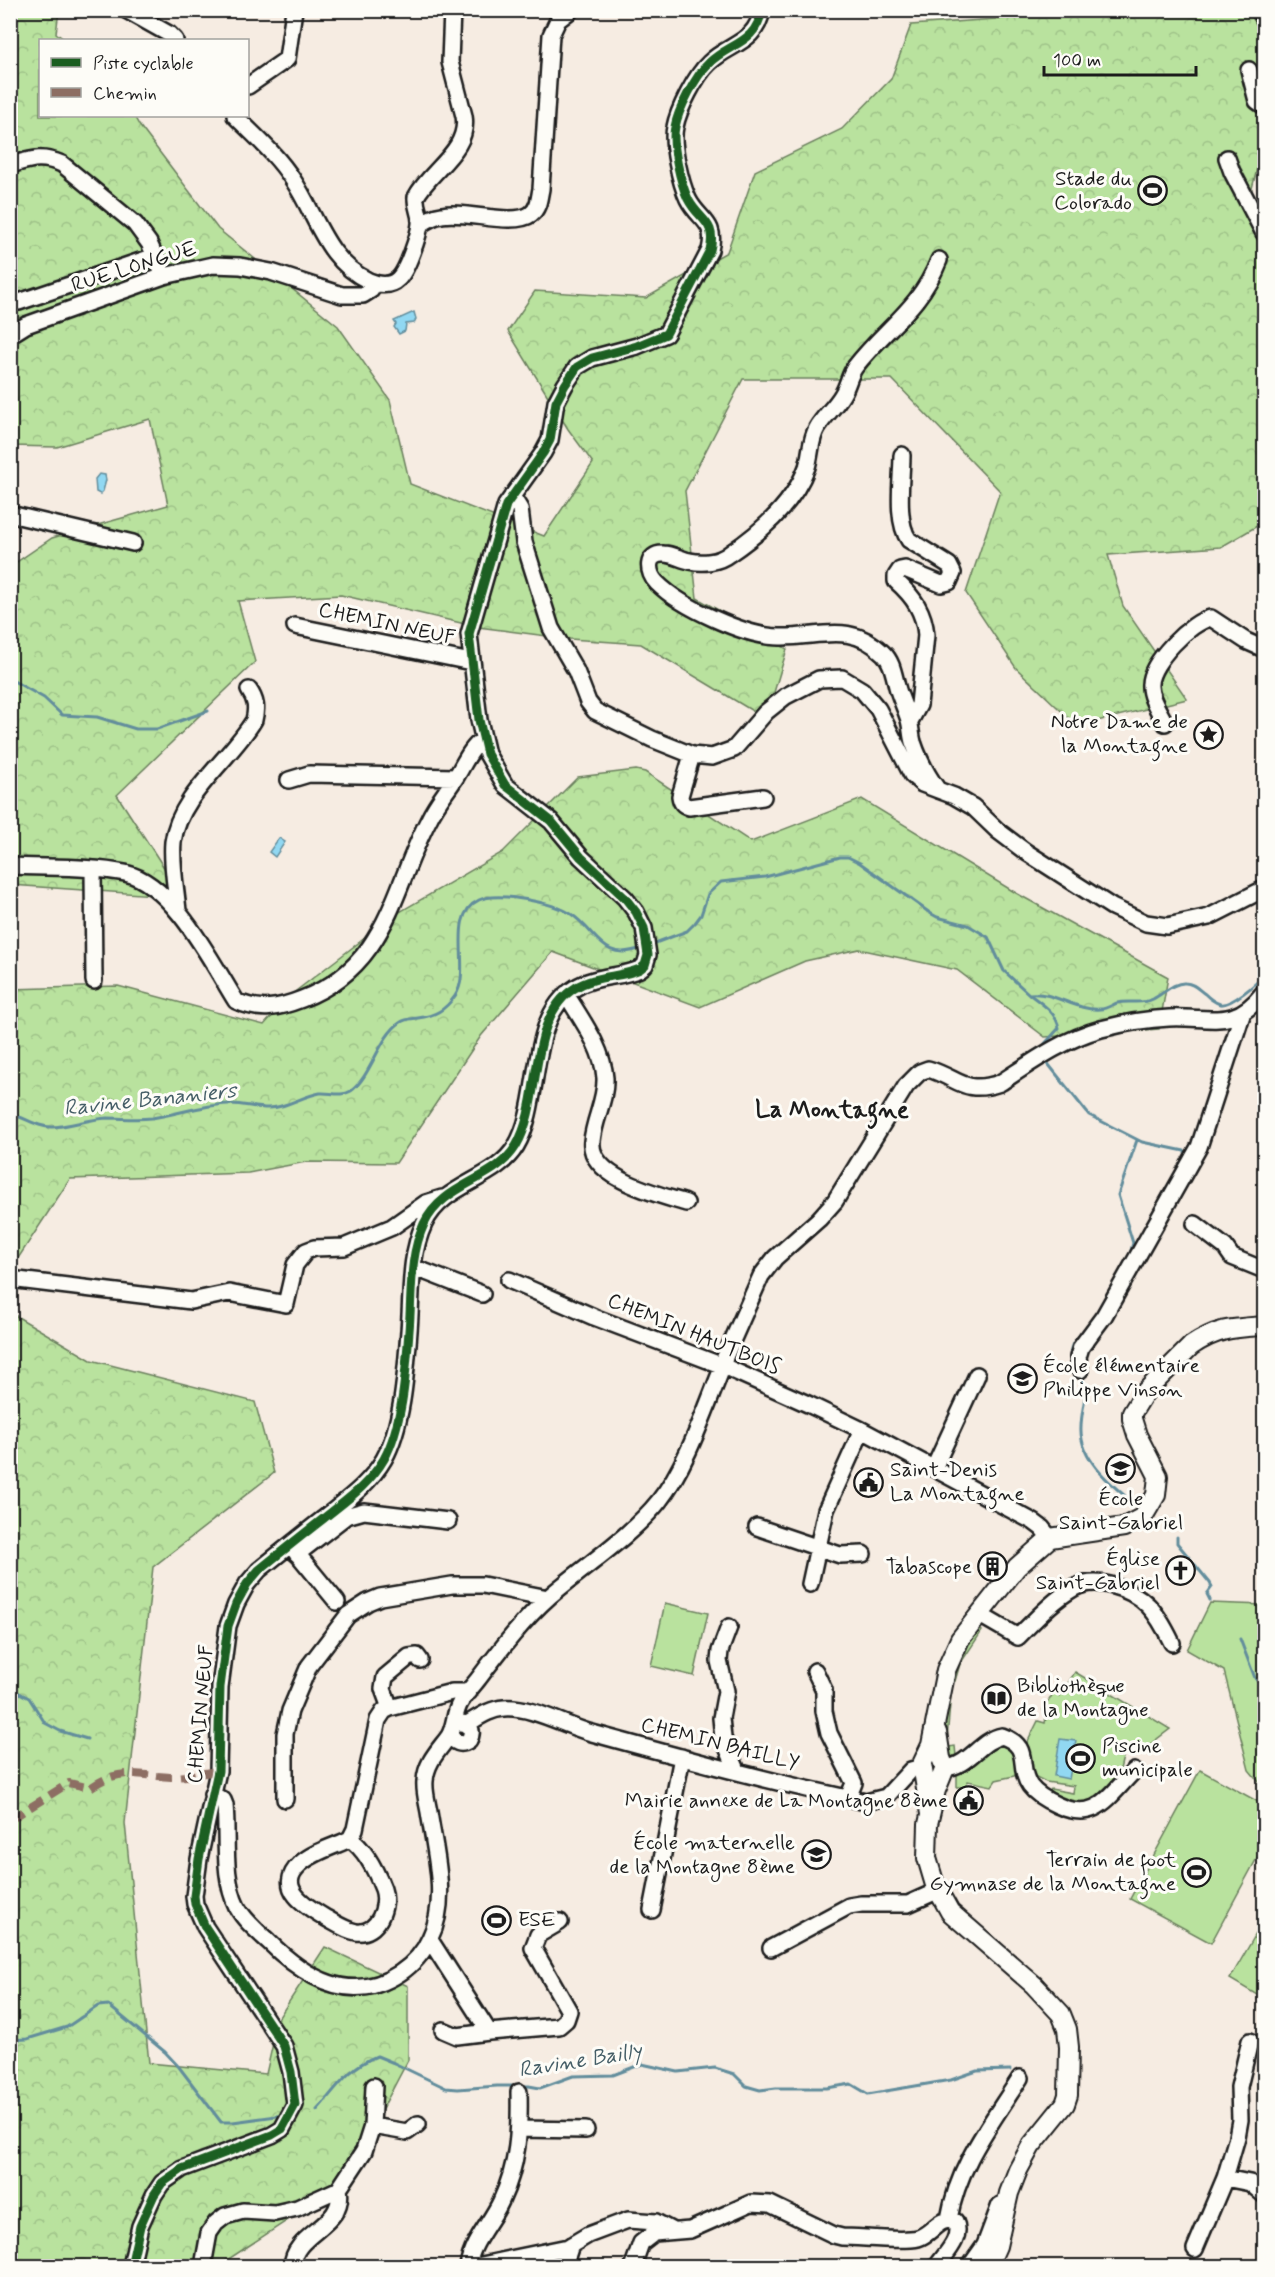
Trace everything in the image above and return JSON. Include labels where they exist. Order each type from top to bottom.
[{"type":"main road","points":[[988,2266],[997,2246],[1009,2193],[1031,2146],[1065,2104],[1068,2095],[1070,2073],[1067,2029],[1061,2014],[1041,1992],[950,1912],[937,1891],[929,1869],[927,1858],[936,1721],[942,1685],[952,1654],[960,1639],[1017,1567],[1050,1538],[1124,1527],[1143,1517],[1153,1502],[1159,1483],[1156,1470],[1134,1426],[1132,1413],[1138,1400],[1183,1353],[1200,1339],[1227,1328],[1264,1326]]},
{"type":"street","points":[[126,10],[174,39]]},
{"type":"street","points":[[249,85],[287,59],[294,10]]},
{"type":"street","points":[[452,10],[450,62],[465,125],[459,146],[431,174],[416,197],[420,225],[430,218],[449,213],[517,219],[530,215],[539,205],[551,35],[558,20],[571,10]]},
{"type":"street","points":[[686,1203],[639,1188],[612,1174],[593,1152],[592,1141],[604,1096],[605,1077],[596,1046],[567,994],[582,984],[640,969],[645,965],[648,955],[644,928],[636,912],[625,898],[580,857],[551,821],[506,785],[495,770],[482,740],[469,634],[506,505],[550,440],[556,402],[578,367],[592,358],[637,346],[666,334],[686,300],[710,250],[713,237],[711,229],[687,196],[674,142],[675,128],[703,69],[714,58],[751,34],[760,21],[762,10]]},
{"type":"street","points":[[1259,10],[1264,19]]},
{"type":"street","points":[[1249,70],[1257,100],[1264,106]]},
{"type":"street","points":[[236,117],[266,146],[293,180],[318,228],[336,255],[347,268],[375,283]]},
{"type":"street","points":[[10,165],[35,158],[48,158],[62,164],[135,224],[149,243],[164,276]]},
{"type":"street","points":[[1227,158],[1264,233]]},
{"type":"street","name":"RUE LONGUE","points":[[10,335],[26,325],[164,276],[213,265],[271,272],[342,295],[363,295],[375,283],[388,285],[396,281],[405,269],[420,225]]},
{"type":"street","points":[[19,302],[155,256]]},
{"type":"street","points":[[939,260],[931,281],[913,305],[855,367],[843,394],[816,429],[808,465],[801,482],[768,523],[728,555],[717,560],[691,562],[663,554],[656,556],[649,568],[650,576],[668,594],[701,613],[739,628],[777,638],[835,632],[850,633],[868,642],[884,654],[893,669],[898,691],[910,721],[912,740],[924,771],[939,791]]},
{"type":"street","points":[[902,455],[901,515],[905,534],[909,540],[949,565],[952,573],[949,582],[941,584],[905,569],[900,570],[896,576],[896,581],[921,611],[925,624],[926,635],[919,705],[910,721]]},
{"type":"street","points":[[512,496],[520,509],[524,542],[551,628],[576,670],[588,702],[595,711],[652,739],[692,755],[712,757],[735,749],[766,712],[786,696],[819,679],[842,678],[862,690],[878,709],[912,775],[922,784],[954,796],[973,807],[998,831],[1082,890],[1146,923],[1167,926],[1209,917],[1264,889]]},
{"type":"street","points":[[10,514],[133,543]]},
{"type":"street","points":[[1165,723],[1150,692],[1151,675],[1156,664],[1193,625],[1202,619],[1211,618],[1264,649]]},
{"type":"street","name":"CHEMIN NEUF","points":[[295,626],[471,662]]},
{"type":"street","points":[[178,911],[173,844],[176,828],[190,802],[254,720],[256,705],[249,690]]},
{"type":"street","points":[[10,866],[125,873],[144,880],[155,887],[178,911],[236,1001],[265,1009],[282,1006],[313,994],[342,978],[373,944],[388,917],[429,819],[472,750],[482,740]]},
{"type":"street","points":[[692,755],[680,796],[684,805],[689,807],[763,797]]},
{"type":"street","points":[[289,780],[309,774],[456,777]]},
{"type":"street","points":[[93,870],[94,981]]},
{"type":"street","points":[[212,1794],[223,1800],[225,1805],[229,1878],[236,1904],[242,1915],[276,1949],[309,1974],[340,1987],[355,1989],[374,1986],[390,1980],[404,1970],[430,1940],[440,1912],[439,1880],[425,1791],[426,1773],[440,1746],[460,1730],[461,1713],[469,1692],[510,1638],[548,1598],[646,1516],[661,1499],[685,1455],[761,1276],[775,1258],[819,1219],[835,1201],[906,1086],[920,1072],[928,1069],[968,1087],[989,1086],[1000,1083],[1062,1044],[1100,1029],[1147,1019],[1187,1017],[1227,1019],[1249,1009],[1264,992]]},
{"type":"street","name":"CHEMIN NEUF","points":[[134,2264],[135,2243],[147,2209],[162,2183],[182,2169],[272,2135],[282,2129],[295,2105],[291,2072],[284,2046],[205,1927],[195,1904],[195,1879],[218,1771],[220,1688],[228,1626],[247,1584],[259,1570],[293,1549],[367,1483],[376,1472],[388,1449],[400,1408],[407,1352],[413,1266],[418,1237],[433,1209],[444,1198],[496,1165],[516,1147],[524,1128],[548,1023],[554,1010],[567,994]]},
{"type":"street","points":[[1080,1370],[1079,1350],[1104,1316],[1198,1147],[1243,1012]]},
{"type":"street","points":[[10,1279],[191,1301],[229,1293],[286,1304],[295,1265],[306,1251],[314,1248],[344,1247],[392,1227],[426,1203],[444,1198]]},
{"type":"street","points":[[1195,1224],[1225,1247],[1232,1257],[1264,1270]]},
{"type":"street","points":[[413,1266],[482,1294]]},
{"type":"street","name":"CHEMIN HAUTBOIS","points":[[510,1280],[594,1317],[723,1366],[862,1430],[1034,1522],[1050,1538]]},
{"type":"street","points":[[934,1468],[977,1375]]},
{"type":"street","points":[[810,1584],[828,1505],[862,1430]]},
{"type":"street","points":[[337,1602],[293,1549],[355,1512],[364,1511],[447,1521]]},
{"type":"street","points":[[757,1527],[840,1555],[863,1554]]},
{"type":"street","points":[[980,1615],[1018,1637],[1072,1589],[1087,1584],[1102,1584],[1125,1589],[1144,1600],[1158,1617],[1172,1643]]},
{"type":"street","points":[[285,1799],[285,1734],[290,1711],[309,1666],[348,1615],[380,1597],[452,1585],[483,1585],[548,1598]]},
{"type":"street","points":[[729,1627],[720,1651],[719,1661],[726,1691],[721,1718],[723,1738],[737,1770]]},
{"type":"street","points":[[390,1708],[383,1689],[385,1677],[409,1657],[417,1656],[420,1660]]},
{"type":"street","points":[[815,1671],[824,1690],[824,1711],[829,1733],[854,1783],[848,1798]]},
{"type":"street","points":[[350,1839],[359,1845],[367,1856],[383,1890],[386,1903],[382,1917],[371,1928],[358,1932],[344,1928],[304,1905],[296,1897],[292,1887],[292,1878],[300,1864],[350,1839],[355,1829],[378,1720],[384,1711],[452,1692],[469,1692]]},
{"type":"street","name":"CHEMIN BAILLY","points":[[460,1730],[497,1710],[516,1709],[682,1757],[866,1802],[886,1797],[911,1770],[956,1766],[985,1742],[1002,1736],[1011,1739],[1023,1754],[1029,1786],[1047,1800],[1077,1812],[1088,1811],[1099,1806],[1134,1771]]},
{"type":"street","points":[[652,1910],[682,1757]]},
{"type":"street","points":[[771,1948],[849,1906],[908,1904],[937,1891]]},
{"type":"street","points":[[442,2030],[458,2036],[559,2026],[566,2020],[569,2011],[533,1948],[538,1935],[560,1923]]},
{"type":"street","points":[[430,1940],[489,2032]]},
{"type":"street","points":[[1195,2249],[1225,2178],[1239,2129],[1238,2097],[1250,2042]]},
{"type":"street","points":[[949,2219],[957,2184],[968,2161],[1020,2078]]},
{"type":"street","points":[[203,2266],[209,2232],[225,2216],[243,2211],[275,2213],[297,2208],[339,2189],[364,2151],[372,2126],[374,2086]]},
{"type":"street","points":[[468,2266],[472,2248],[500,2203],[515,2162],[519,2129],[519,2092]]},
{"type":"street","points":[[372,2126],[407,2132],[418,2124]]},
{"type":"street","points":[[519,2129],[586,2130]]},
{"type":"street","points":[[1225,2178],[1250,2183],[1264,2195]]},
{"type":"street","points":[[292,2266],[297,2251],[305,2240],[337,2211],[341,2197],[339,2189]]},
{"type":"street","points":[[970,2266],[985,2245],[999,2207],[1009,2193]]},
{"type":"street","points":[[633,2266],[641,2243],[654,2233],[690,2230],[750,2203],[761,2202],[770,2204],[834,2235],[842,2236],[913,2239],[927,2234],[942,2221],[949,2219],[955,2221],[958,2228],[957,2236],[937,2266]]},
{"type":"street","points":[[477,2266],[552,2252],[628,2220],[656,2222],[671,2230]]},
{"type":"street","points":[[564,2266],[572,2245]]},
{"type":"green space","points":[[1037,10],[1264,11],[1264,143],[1247,207],[1264,237],[1264,522],[1221,547],[1108,555],[1123,606],[1187,699],[1077,726],[1016,668],[966,593],[1000,491],[892,379],[743,379],[685,491],[697,598],[787,649],[766,719],[641,644],[570,639],[478,627],[341,595],[238,601],[255,662],[117,795],[183,897],[11,885],[11,566],[52,538],[168,505],[150,419],[57,447],[11,446],[11,11],[59,11],[56,33],[64,39],[39,39],[39,117],[135,117],[218,229],[338,326],[390,400],[410,484],[544,536],[593,463],[568,429],[508,331],[535,291],[646,298],[727,252],[755,171],[842,129],[891,79],[911,25],[1024,17]]},
{"type":"green space","points":[[636,770],[645,772],[751,842],[862,799],[1016,893],[1168,977],[1159,1029],[1045,1037],[957,970],[859,949],[805,961],[700,1007],[553,952],[481,1036],[396,1163],[306,1162],[248,1173],[70,1179],[11,1269],[11,989],[118,986],[264,1025],[292,994],[396,914],[503,852],[578,777]]},
{"type":"green space","points":[[11,1313],[91,1360],[255,1402],[274,1473],[153,1567],[125,1823],[149,2063],[266,2074],[279,2017],[325,1947],[408,1986],[408,2060],[343,2184],[218,2266],[11,2266]]},
{"type":"green space","points":[[665,1603],[708,1613],[694,1676],[651,1666]]},
{"type":"green space","points":[[1210,1603],[1264,1605],[1264,1788],[1249,1770],[1224,1671],[1187,1650]]},
{"type":"green space","points":[[978,1628],[982,1631],[960,1664],[955,1681],[951,1680],[957,1660]]},
{"type":"green space","points":[[1075,1672],[1170,1729],[1145,1748],[1128,1750],[1121,1755],[1123,1758],[1119,1772],[1107,1787],[1093,1800],[1080,1804],[1066,1800],[1050,1791],[1051,1789],[1073,1793],[1074,1786],[1046,1782],[1032,1775],[1027,1743],[1038,1721],[1045,1723],[1047,1712],[1043,1710],[1054,1692],[1060,1696]]},
{"type":"green space","points":[[948,1693],[951,1693],[947,1739],[949,1747],[955,1746],[956,1756],[949,1759],[944,1734]]},
{"type":"green space","points":[[998,1742],[1015,1748],[1017,1773],[1014,1776],[996,1780],[992,1786],[968,1781],[966,1787],[957,1787],[957,1774]]},
{"type":"green space","name":"Terrain de foot Gymnase de la Montagne","points":[[1200,1770],[1264,1805],[1264,1845],[1211,1943],[1130,1899]]},
{"type":"green space","points":[[1264,1920],[1264,1993],[1262,1998],[1230,1979]]},
{"type":"water","points":[[414,312],[416,319],[414,323],[406,324],[405,331],[399,334],[394,327],[396,324],[394,321]]},
{"type":"water","points":[[99,474],[105,475],[106,480],[100,494],[96,492],[95,479]]},
{"type":"water","points":[[279,838],[285,842],[275,857],[269,852]]},
{"type":"water","points":[[1060,1739],[1076,1741],[1069,1779],[1054,1776]]},
{"type":"waterway","points":[[10,679],[44,698],[62,715],[97,717],[136,729],[157,729],[208,711]]},
{"type":"waterway","name":"Ravine Bananiers","points":[[650,945],[687,931],[701,915],[708,894],[721,882],[765,877],[840,857],[848,857],[860,863],[930,913],[968,925],[988,937],[1004,971],[1029,994],[1048,995],[1082,1007],[1100,1009],[1117,1003],[1149,1001],[1173,986],[1188,983],[1216,1002],[1225,1004],[1244,993],[1264,974]]},
{"type":"waterway","name":"Ravine Bananiers","points":[[10,1114],[42,1126],[53,1127],[107,1118],[152,1118],[219,1105],[275,1107],[320,1093],[347,1093],[358,1085],[393,1028],[405,1020],[430,1016],[447,1005],[455,996],[462,973],[463,918],[469,908],[479,900],[512,898],[552,906],[571,914],[609,949],[628,952],[641,948]]},
{"type":"waterway","points":[[1029,994],[1052,1013],[1059,1028],[1041,1048]]},
{"type":"waterway","points":[[1045,1060],[1089,1115],[1142,1142],[1189,1152]]},
{"type":"waterway","points":[[1129,1258],[1133,1243],[1118,1195],[1137,1140]]},
{"type":"waterway","points":[[1072,1365],[1070,1354],[1072,1345],[1085,1330]]},
{"type":"waterway","points":[[1078,1375],[1086,1385],[1081,1427],[1086,1450],[1091,1461],[1108,1481],[1136,1505]]},
{"type":"waterway","points":[[1177,1537],[1177,1543],[1210,1583],[1212,1587],[1207,1594],[1210,1600]]},
{"type":"waterway","points":[[1240,1639],[1255,1678],[1264,1689]]},
{"type":"waterway","points":[[10,1688],[29,1698],[45,1723],[60,1731],[87,1739]]},
{"type":"waterway","name":"Ravine Bailly","points":[[10,2040],[27,2039],[67,2027],[98,2006],[108,2005],[165,2052],[221,2122],[284,2115]]},
{"type":"waterway","name":"Ravine Bailly","points":[[317,2110],[350,2073],[377,2056],[446,2088],[458,2089],[497,2086],[540,2088],[573,2076],[613,2075],[642,2064],[678,2072],[715,2068],[734,2074],[746,2086],[760,2090],[827,2088],[851,2084],[868,2094],[951,2080],[977,2071],[1010,2070]]},
{"type":"waterway","name":"Ravine Bailly","points":[[10,2066],[15,2084],[10,2092]]},
{"type":"marked path","points":[[10,1817],[13,1818],[69,1783],[90,1788],[101,1781],[121,1775],[177,1777],[218,1771]]},
{"type":"cycle path","points":[[131,2266],[140,2226],[162,2183],[182,2169],[272,2135],[282,2129],[295,2105],[291,2072],[284,2046],[205,1927],[194,1896],[199,1859],[218,1771],[220,1687],[228,1626],[236,1604],[247,1584],[259,1570],[356,1492],[384,1459],[396,1430],[405,1380],[412,1276],[419,1236],[433,1210],[443,1199],[495,1167],[507,1158],[516,1146],[530,1106],[542,1039],[549,1019],[560,1001],[583,984],[640,969],[645,965],[648,955],[644,928],[636,912],[625,898],[581,857],[551,821],[505,785],[487,754],[479,720],[469,634],[506,505],[550,440],[556,402],[565,385],[577,367],[592,358],[637,346],[666,334],[710,250],[712,240],[709,227],[692,206],[682,184],[677,164],[675,127],[688,93],[704,68],[717,56],[748,36],[759,21],[762,10]]},
{"type":"place","name":"Stade du Colorado","points":[[1153,191]]},
{"type":"place","name":"Notre Dame de la Montagne","points":[[1209,734]]},
{"type":"place","name":"École élémentaire Philippe Vinson","points":[[1022,1378]]},
{"type":"place","name":"École Saint-Gabriel","points":[[1121,1468]]},
{"type":"place","name":"Saint-Denis La Montagne","points":[[869,1482]]},
{"type":"place","name":"Tabascope","points":[[993,1567]]},
{"type":"place","name":"Église Saint-Gabriel","points":[[1181,1571]]},
{"type":"place","name":"Bibliothèque de la Montagne","points":[[996,1698]]},
{"type":"place","name":"Piscine municipale","points":[[1081,1758]]},
{"type":"place","name":"Mairie annexe de La Montagne 8ème","points":[[969,1801]]},
{"type":"place","name":"École maternelle de la Montagne 8ème","points":[[816,1855]]},
{"type":"place","name":"Terrain de foot Gymnase de la Montagne","points":[[1197,1872]]},
{"type":"place","name":"ESE","points":[[497,1920]]},
{"type":"district","name":"La Montagne","points":[[832,1110]]}]
